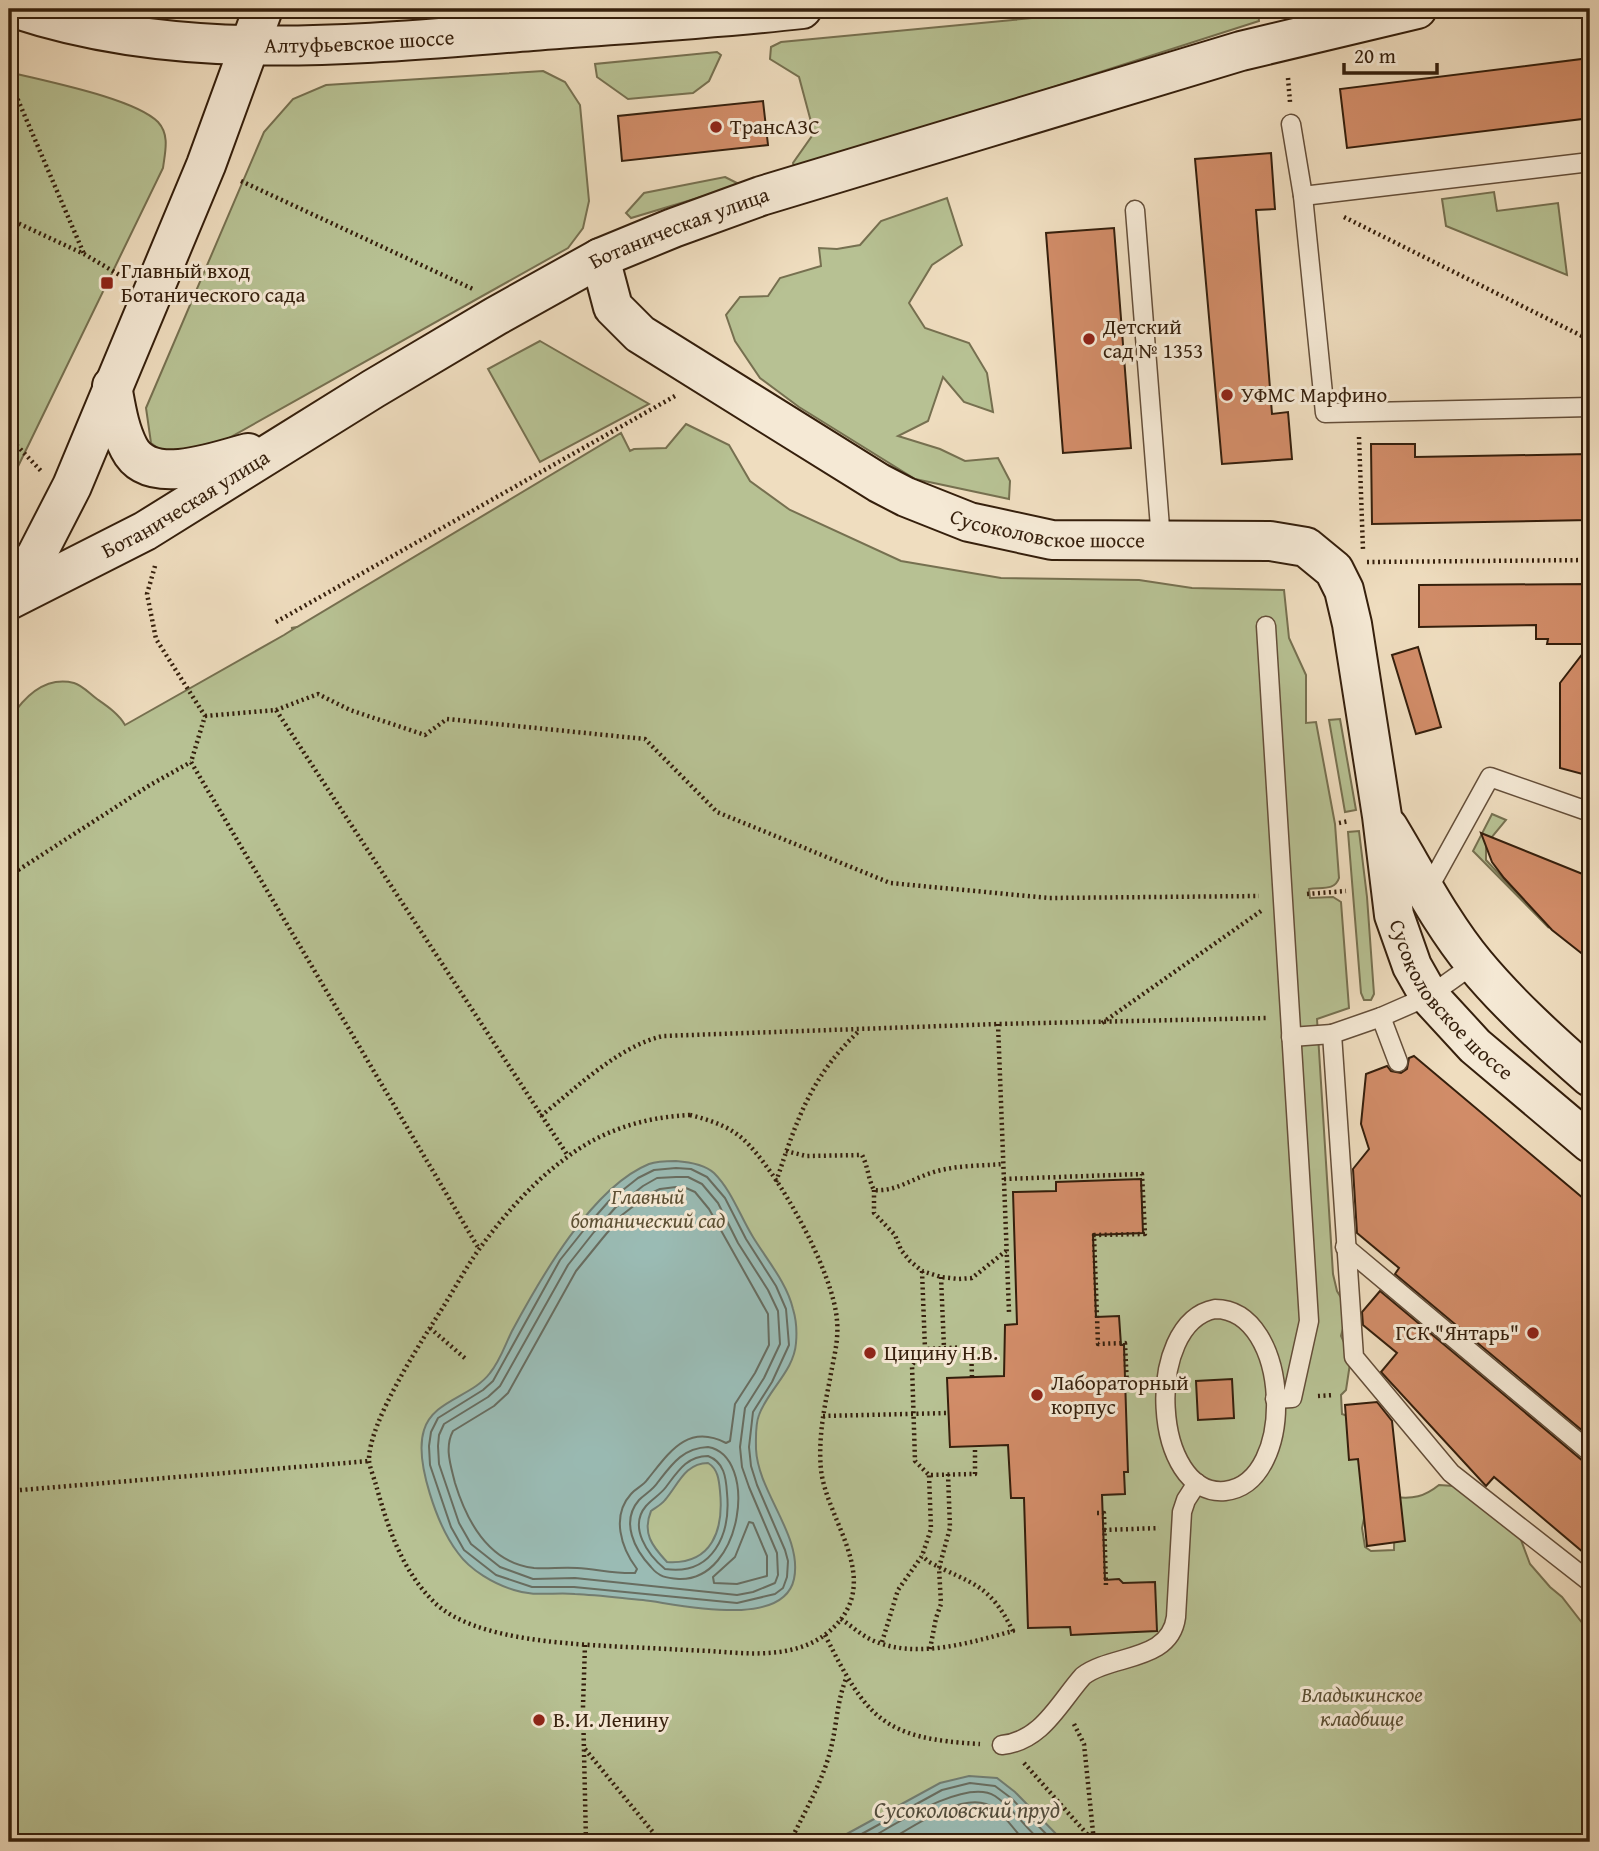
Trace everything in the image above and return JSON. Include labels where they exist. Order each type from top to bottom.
[{"type":"main road","name":"Алтуфьевское шоссе","points":[[17,9],[60,23],[158,40],[251,46],[396,42],[802,9]]},
{"type":"main road","points":[[9,590],[36,556],[72,486],[206,165],[263,9]]},
{"type":"main road","name":"Ботаническая улица","points":[[9,600],[145,531],[281,445],[496,316],[600,258],[761,196],[1241,51],[1417,9]]},
{"type":"main road","name":"Сусоколовское шоссе","points":[[600,258],[613,307],[640,334],[879,483],[906,497],[969,522],[1052,540],[1269,541],[1306,547],[1334,570],[1344,590],[1352,624],[1382,816],[1394,915],[1412,966],[1429,996],[1475,1046],[1590,1143]]},
{"type":"main road","points":[[112,386],[120,427],[130,451],[148,467],[174,471],[281,445]]},
{"type":"main road","name":"Сусоколовское шоссе","points":[[1382,816],[1475,964],[1540,1033],[1590,1077]]},
{"type":"lane","points":[[1291,124],[1303,196],[1325,413],[1590,407]]},
{"type":"lane","points":[[1303,196],[1590,162]]},
{"type":"lane","points":[[1135,210],[1161,540]]},
{"type":"lane","points":[[1266,626],[1310,1321],[1292,1398],[1275,1399]]},
{"type":"lane","points":[[1427,891],[1490,777],[1590,812]]},
{"type":"lane","points":[[1291,1037],[1332,1034],[1381,1017],[1429,996],[1475,964]]},
{"type":"lane","points":[[1381,1017],[1398,1062]]},
{"type":"lane","points":[[1332,1034],[1354,1357],[1451,1473],[1590,1582]]},
{"type":"lane","points":[[1345,1247],[1590,1452]]},
{"type":"lane","points":[[1223,1309],[1244,1318],[1261,1339],[1271,1366],[1275,1399],[1271,1444],[1266,1460],[1246,1482],[1228,1491],[1211,1489],[1197,1483],[1183,1469],[1172,1442],[1168,1421],[1167,1385],[1174,1346],[1184,1328],[1201,1313],[1223,1309]]},
{"type":"lane","points":[[1002,1745],[1029,1737],[1083,1676],[1092,1670],[1157,1648],[1169,1637],[1175,1623],[1183,1505],[1197,1483]]},
{"type":"path","points":[[9,79],[84,254]]},
{"type":"path","points":[[241,181],[476,290]]},
{"type":"path","points":[[1303,196],[1590,340]]},
{"type":"path","points":[[9,219],[84,254],[123,277]]},
{"type":"path","points":[[276,622],[676,396]]},
{"type":"path","points":[[1358,412],[1364,562],[1590,560]]},
{"type":"path","points":[[9,437],[41,472]]},
{"type":"path","points":[[9,876],[191,762],[205,716],[156,639],[147,594],[156,562]]},
{"type":"path","points":[[205,716],[276,710],[318,694],[351,709],[425,735],[447,719],[645,739],[717,812],[890,883],[1049,898],[1284,895],[1346,891]]},
{"type":"path","points":[[276,710],[568,1156]]},
{"type":"path","points":[[191,762],[479,1249]]},
{"type":"path","points":[[1101,1023],[1284,895]]},
{"type":"path","points":[[541,1116],[632,1048],[653,1039],[704,1033],[1290,1018]]},
{"type":"path","points":[[998,1024],[1009,1312]]},
{"type":"path","points":[[776,1183],[786,1152],[818,1079],[837,1051],[860,1030]]},
{"type":"path","points":[[690,1115],[716,1121],[740,1136],[762,1159],[807,1236],[832,1296],[837,1322],[835,1351],[819,1445],[821,1473],[827,1497],[854,1570],[848,1606],[841,1619],[825,1635],[804,1646],[759,1654],[584,1644],[491,1632],[466,1623],[438,1606],[414,1581],[389,1525],[369,1461],[373,1439],[397,1382],[479,1249],[532,1188],[568,1156],[608,1133],[631,1124],[690,1115]]},
{"type":"path","points":[[786,1152],[807,1156],[862,1155],[866,1162],[867,1177],[874,1190],[874,1213],[895,1235],[901,1250],[910,1261],[922,1271],[942,1277],[972,1278],[1007,1250]]},
{"type":"path","points":[[874,1190],[886,1191],[947,1169],[1003,1164]]},
{"type":"path","points":[[1004,1179],[1142,1174],[1144,1234],[1099,1232],[1094,1236],[1098,1344],[1109,1347],[1125,1343],[1127,1387],[1167,1385]]},
{"type":"path","points":[[882,1643],[898,1590],[922,1556],[932,1529],[929,1475],[915,1461],[912,1365],[925,1349],[922,1271]]},
{"type":"path","points":[[942,1277],[944,1348]]},
{"type":"path","points":[[430,1328],[467,1360]]},
{"type":"path","points":[[925,1349],[971,1347],[972,1377]]},
{"type":"path","points":[[823,1416],[949,1413]]},
{"type":"path","points":[[929,1475],[975,1474],[975,1446]]},
{"type":"path","points":[[9,1491],[369,1461]]},
{"type":"path","points":[[930,1649],[941,1604],[939,1568],[950,1528],[948,1474]]},
{"type":"path","points":[[1097,1513],[1104,1513],[1102,1545],[1106,1588]]},
{"type":"path","points":[[1104,1530],[1181,1527]]},
{"type":"path","points":[[841,1619],[869,1639],[930,1649],[955,1647],[1013,1631],[1001,1608],[986,1591],[939,1568],[922,1556]]},
{"type":"path","points":[[825,1635],[846,1678],[878,1718],[892,1727],[929,1738],[1002,1745],[1016,1754],[1094,1842]]},
{"type":"path","points":[[584,1644],[586,1842]]},
{"type":"path","points":[[790,1842],[817,1788],[831,1748],[840,1693],[846,1678]]},
{"type":"path","points":[[1062,1702],[1084,1744],[1094,1842]]},
{"type":"path","points":[[584,1748],[661,1842]]},
{"type":"green space","points":[[1127,9],[1258,9],[1259,21],[795,170],[793,163],[814,133],[799,77],[770,59],[771,47],[781,42]]},
{"type":"green space","points":[[717,52],[721,55],[709,81],[693,93],[628,99],[597,77],[595,64]]},
{"type":"green space","points":[[543,71],[565,82],[580,105],[589,201],[583,228],[568,248],[204,452],[169,457],[151,443],[146,408],[264,132],[293,99],[326,85]]},
{"type":"green space","points":[[9,72],[88,91],[130,105],[158,122],[164,132],[166,144],[163,168],[9,485]]},
{"type":"green space","points":[[725,177],[741,185],[631,218],[626,213],[644,193]]},
{"type":"green space","points":[[1494,192],[1497,211],[1558,203],[1567,275],[1446,226],[1442,199]]},
{"type":"green space","points":[[947,198],[962,245],[932,265],[909,303],[925,328],[969,343],[987,373],[993,412],[964,402],[943,377],[928,421],[898,436],[940,449],[965,461],[998,458],[1010,481],[1009,499],[915,479],[799,407],[760,378],[735,341],[726,315],[740,297],[768,296],[780,278],[821,266],[819,248],[837,249],[860,245],[881,221]]},
{"type":"green space","points":[[540,341],[649,404],[540,462],[488,369]]},
{"type":"green space","name":"Главный ботанический сад","points":[[686,424],[729,445],[750,481],[790,510],[901,561],[1001,578],[1139,580],[1192,588],[1284,590],[1289,638],[1306,675],[1306,723],[1316,722],[1335,824],[1339,878],[1331,887],[1309,889],[1310,898],[1333,897],[1341,902],[1349,1008],[1317,1019],[1333,1274],[1337,1291],[1345,1304],[1345,1321],[1341,1336],[1351,1357],[1346,1390],[1341,1395],[1342,1414],[1353,1418],[1370,1491],[1362,1528],[1365,1547],[1371,1551],[1394,1550],[1395,1497],[1418,1496],[1439,1485],[1454,1486],[1518,1532],[1530,1564],[1562,1597],[1590,1633],[1590,1842],[9,1842],[10,719],[36,690],[63,682],[74,683],[83,688],[113,710],[125,725],[284,635],[295,628],[291,628],[297,627],[621,433],[630,451],[666,448]]},
{"type":"green space","points":[[1340,719],[1356,810],[1345,812],[1329,720]]},
{"type":"green space","points":[[1492,814],[1506,820],[1486,844],[1486,860],[1549,928],[1473,851]]},
{"type":"green space","points":[[1359,831],[1374,994],[1371,1000],[1364,1000],[1361,993],[1348,832]]},
{"type":"water","points":[[673,1161],[701,1166],[710,1170],[720,1180],[781,1281],[793,1309],[796,1330],[794,1353],[791,1363],[759,1415],[756,1449],[764,1482],[792,1547],[794,1579],[786,1595],[771,1604],[751,1609],[728,1610],[592,1595],[529,1593],[506,1587],[483,1576],[469,1565],[450,1542],[436,1511],[425,1476],[422,1459],[424,1430],[429,1420],[444,1405],[473,1388],[490,1373],[553,1261],[607,1192],[649,1164]],"holes":[[[708,1463],[716,1472],[720,1491],[717,1531],[705,1551],[695,1558],[667,1562],[648,1533],[651,1511],[663,1502],[693,1467]]]},
{"type":"water","name":"Сусоколовский пруд","points":[[969,1776],[997,1778],[1015,1792],[1064,1842],[832,1842],[940,1783]]},
{"type":"building","points":[[1590,58],[1590,118],[1347,148],[1340,89]]},
{"type":"building","points":[[763,101],[768,145],[622,161],[618,116]]},
{"type":"building","points":[[1271,153],[1275,209],[1256,210],[1272,414],[1288,412],[1292,459],[1222,464],[1195,159]]},
{"type":"building","points":[[1114,228],[1131,448],[1063,453],[1046,233]]},
{"type":"building","points":[[1371,444],[1415,444],[1415,457],[1590,454],[1590,520],[1372,524]]},
{"type":"building","points":[[1590,584],[1590,644],[1547,644],[1548,639],[1536,639],[1536,625],[1419,627],[1419,585]]},
{"type":"building","points":[[1590,644],[1590,776],[1560,768],[1560,683]]},
{"type":"building","points":[[1418,647],[1441,727],[1416,734],[1392,655]]},
{"type":"building","points":[[1481,833],[1590,877],[1590,960],[1552,930],[1504,878],[1492,862]]},
{"type":"building","name":"ГСК \"Янтарь\"","points":[[1414,1056],[1590,1204],[1590,1437],[1395,1274],[1399,1268],[1357,1233],[1353,1169],[1369,1149],[1361,1124],[1366,1074],[1387,1066],[1391,1071],[1401,1073],[1407,1069],[1409,1058]]},
{"type":"building","name":"Лабораторный корпус","points":[[1141,1179],[1143,1233],[1093,1235],[1096,1317],[1119,1316],[1121,1345],[1124,1345],[1128,1472],[1124,1472],[1125,1494],[1102,1495],[1105,1580],[1119,1579],[1123,1583],[1155,1582],[1157,1631],[1071,1635],[1070,1627],[1028,1628],[1024,1498],[1011,1498],[1008,1445],[950,1447],[947,1378],[1004,1376],[1005,1325],[1017,1324],[1013,1192],[1056,1191],[1056,1182]]},
{"type":"building","points":[[1380,1291],[1583,1461],[1590,1463],[1590,1558],[1494,1477],[1486,1486],[1381,1372],[1397,1353],[1363,1325],[1362,1312]]},
{"type":"building","points":[[1232,1379],[1234,1418],[1198,1420],[1196,1381]]},
{"type":"building","points":[[1377,1402],[1392,1421],[1405,1541],[1367,1546],[1358,1459],[1349,1460],[1345,1405]]},
{"type":"place","name":"ТрансАЗС","points":[[716,127]]},
{"type":"place","name":"Главный вход Ботанического сада","points":[[107,283]]},
{"type":"place","name":"Детский сад № 1353","points":[[1089,339]]},
{"type":"place","name":"УФМС Марфино","points":[[1227,395]]},
{"type":"place","name":"ГСК \"Янтарь\"","points":[[1533,1333]]},
{"type":"place","name":"Цицину Н.В.","points":[[870,1353]]},
{"type":"place","name":"Лабораторный корпус","points":[[1037,1395]]},
{"type":"place","name":"В. И. Ленину","points":[[539,1720]]},
{"type":"park label","name":"Владыкинское кладбище","points":[[1362,1707]]}]
